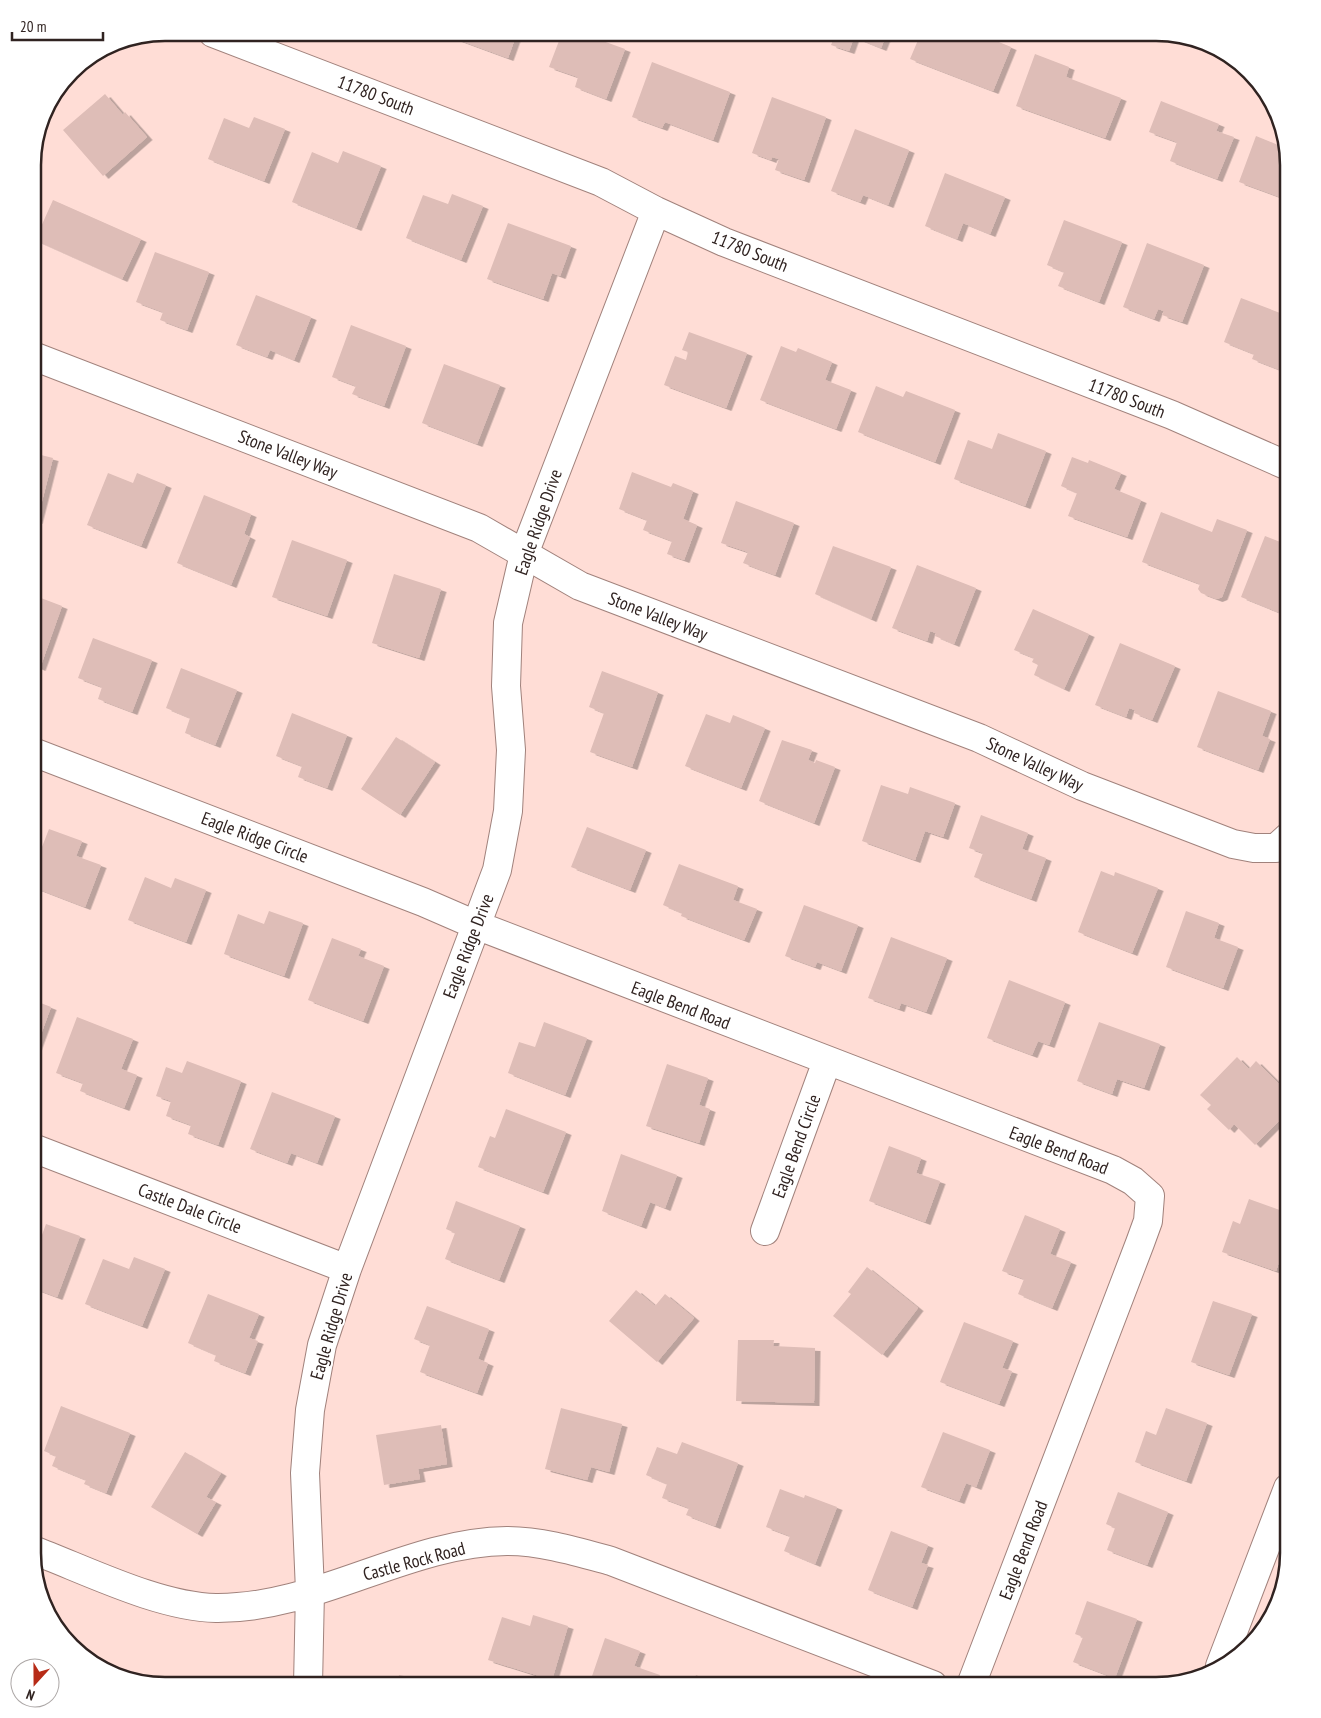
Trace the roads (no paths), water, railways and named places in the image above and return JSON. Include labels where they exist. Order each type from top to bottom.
[{"type":"street","name":"11780 South","points":[[236,41],[601,182],[656,211],[724,242],[1172,415],[1280,462]]},
{"type":"street","name":"Eagle Ridge Drive","points":[[308,1677],[310,1591],[305,1473],[310,1410],[322,1345],[347,1269],[497,870],[508,811],[511,750],[506,686],[508,624],[524,554],[656,211]]},
{"type":"street","name":"Stone Valley Way","points":[[42,359],[479,528],[580,586],[979,738],[1082,786],[1232,844],[1254,848],[1276,848],[1280,844]]},
{"type":"street","name":"Eagle Ridge Circle","points":[[42,755],[423,902],[476,925]]},
{"type":"street","name":"Eagle Bend Road","points":[[476,925],[1113,1170],[1133,1181],[1150,1196],[1148,1221],[1140,1244],[974,1677]]},
{"type":"street","name":"Eagle Bend Circle","points":[[765,1231],[827,1061]]},
{"type":"street","name":"Castle Dale Circle","points":[[41,1151],[347,1269]]},
{"type":"street","points":[[1223,1657],[1280,1509]]},
{"type":"street","name":"Castle Rock Road","points":[[41,1553],[178,1603],[215,1608],[253,1606],[310,1591],[454,1547],[508,1541],[563,1548],[611,1561],[910,1677]]}]
